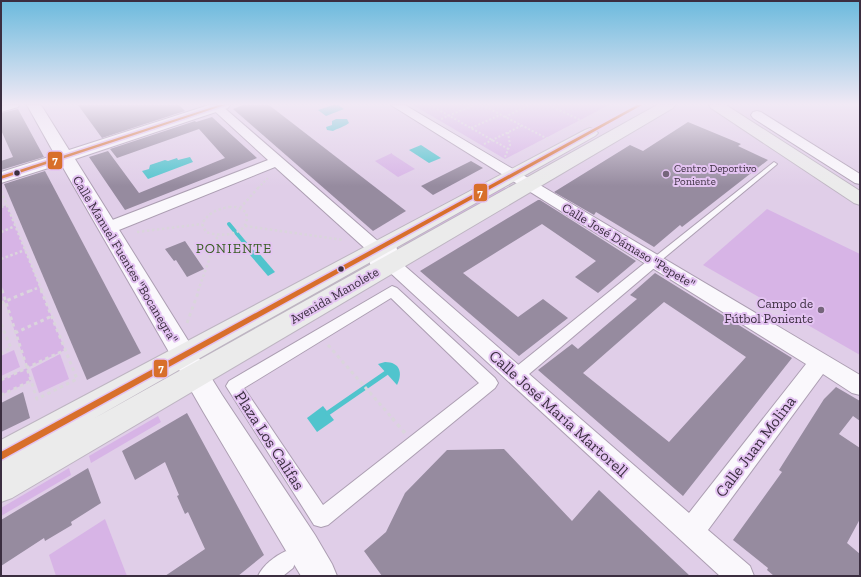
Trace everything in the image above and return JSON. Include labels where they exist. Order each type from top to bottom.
[{"type":"main road","name":"Avenida Manolete","points":[[1,487],[190,365],[384,256],[515,173],[591,132]]},
{"type":"main road","name":"Avenida Manolete","points":[[515,173],[607,132]]},
{"type":"main road","points":[[757,132],[860,199]]},
{"type":"main road","points":[[782,132],[860,190]]},
{"type":"main road","name":"Avenida Manolete","points":[[1,456],[190,365]]},
{"type":"street","name":"Calle Manuel Fuentes \"Bocanegra\"","points":[[50,132],[190,365],[320,576]]},
{"type":"street","points":[[1,184],[65,157],[140,132]]},
{"type":"street","name":"Calle José María Martorell","points":[[246,132],[740,576]]},
{"type":"street","name":"Calle José Dámaso \"Pepete\"","points":[[444,132],[515,173],[654,261],[860,386]]},
{"type":"street","points":[[786,132],[860,180]]},
{"type":"street","points":[[108,228],[278,161]]},
{"type":"street","points":[[841,168],[860,163]]},
{"type":"street","points":[[517,375],[654,261]]},
{"type":"street","name":"Plaza Los Califas","points":[[392,291],[490,383],[414,444],[321,518],[234,386],[392,291]]},
{"type":"street","name":"Calle Juan Molina","points":[[691,531],[820,362]]},
{"type":"street","points":[[268,576],[286,561]]},
{"type":"lane","points":[[654,261],[774,164]]},
{"type":"path","points":[[478,132],[510,150]]},
{"type":"path","points":[[482,146],[508,132],[512,143],[510,150],[515,173]]},
{"type":"path","points":[[532,132],[548,140]]},
{"type":"path","points":[[240,208],[270,176]]},
{"type":"path","points":[[1,184],[7,205],[77,379],[37,399],[1,288]]},
{"type":"path","points":[[1,208],[7,205]]},
{"type":"path","points":[[140,231],[202,224],[208,215],[215,211],[229,207],[240,208],[246,212],[248,216],[244,226],[232,233],[218,235],[206,232],[202,224]]},
{"type":"path","points":[[1,232],[16,226]]},
{"type":"path","points":[[244,226],[344,240]]},
{"type":"path","points":[[187,323],[218,235]]},
{"type":"path","points":[[1,259],[25,250]]},
{"type":"path","points":[[1,303],[40,287]]},
{"type":"path","points":[[15,333],[52,316]]},
{"type":"path","points":[[1,324],[11,348],[1,353]]},
{"type":"path","points":[[319,335],[414,444]]},
{"type":"path","points":[[1,380],[65,350]]},
{"type":"path","points":[[1,395],[31,380]]},
{"type":"shaded area","points":[[459,132],[557,132],[505,159]]},
{"type":"shaded area","points":[[392,153],[415,169],[398,177],[375,161]]},
{"type":"shaded area","points":[[503,187],[509,190],[407,248],[402,243]]},
{"type":"shaded area","points":[[7,205],[65,350],[27,368],[5,302],[1,303],[1,207]]},
{"type":"shaded area","name":"Campo de Fútbol Poniente","points":[[767,209],[860,254],[860,355],[703,265]]},
{"type":"shaded area","points":[[360,266],[366,272],[227,350],[222,343]]},
{"type":"shaded area","points":[[14,350],[20,367],[1,376],[1,356]]},
{"type":"shaded area","points":[[60,354],[69,379],[39,393],[31,369]]},
{"type":"shaded area","points":[[27,368],[31,381],[1,395],[1,380]]},
{"type":"shaded area","points":[[158,416],[161,422],[91,463],[89,456]]},
{"type":"shaded area","points":[[69,468],[71,475],[1,516],[1,508]]},
{"type":"shaded area","points":[[105,519],[127,576],[56,576],[49,555]]},
{"type":"water","points":[[421,145],[441,158],[429,163],[409,150]]},
{"type":"water","points":[[190,157],[193,162],[148,179],[142,171],[149,169],[150,165],[165,160],[168,161],[177,158],[178,160]]},
{"type":"water","points":[[257,251],[275,272],[268,276],[250,255]]},
{"type":"water","points":[[385,362],[394,364],[399,369],[400,376],[397,385],[378,364]]},
{"type":"water","points":[[323,406],[334,420],[317,432],[307,418]]},
{"type":"building","points":[[2,132],[30,132],[44,157],[1,170],[1,161],[13,157]]},
{"type":"building","points":[[98,132],[121,132],[102,138]]},
{"type":"building","points":[[162,132],[191,132],[117,158],[110,149]]},
{"type":"building","points":[[202,132],[228,132],[257,158],[125,210],[89,157],[108,151],[139,193],[225,158]]},
{"type":"building","points":[[259,132],[304,132],[406,211],[373,231]]},
{"type":"building","name":"Centro Deportivo Poniente","points":[[673,132],[712,132],[741,144],[738,146],[768,160],[682,227],[680,225],[654,247],[596,212],[594,215],[554,192],[630,145],[643,151]]},
{"type":"building","points":[[471,161],[483,168],[433,195],[421,186]]},
{"type":"building","points":[[45,171],[141,353],[87,380],[4,184]]},
{"type":"building","points":[[538,200],[636,261],[598,293],[575,277],[596,261],[542,224],[463,273],[518,317],[543,299],[568,318],[519,356],[420,271]]},
{"type":"building","points":[[185,241],[204,269],[187,277],[176,260],[174,261],[165,249]]},
{"type":"building","points":[[655,273],[792,358],[683,496],[538,370],[572,344],[578,349],[637,299],[630,295]],"holes":[[[664,302],[746,357],[669,442],[583,373]]]},
{"type":"building","points":[[836,387],[860,401],[860,421],[853,416],[839,434],[860,448],[860,519],[847,543],[860,554],[860,576],[774,576],[767,570],[768,568],[733,540],[782,472],[779,470],[824,399]]},
{"type":"building","points":[[23,392],[30,418],[1,432],[1,403]]},
{"type":"building","points":[[187,413],[264,555],[238,576],[165,576],[205,549],[188,512],[185,514],[177,496],[179,495],[165,462],[135,480],[122,451]]},
{"type":"building","points":[[504,449],[572,521],[599,490],[690,576],[382,576],[364,551],[386,532],[405,493],[447,450]]},
{"type":"building","points":[[88,468],[101,503],[71,522],[72,525],[45,541],[44,538],[1,566],[1,520]]},
{"type":"waterway","points":[[229,224],[253,253]]},
{"type":"waterway","points":[[328,413],[386,373]]},
{"type":"transit line","name":"7","points":[[1,178],[141,132]]},
{"type":"transit line","name":"7","points":[[1,456],[591,132]]},
{"type":"place","name":"Centro Deportivo Poniente","points":[[666,174]]},
{"type":"place","name":"Campo de Fútbol Poniente","points":[[821,310]]},
{"type":"district","name":"PONIENTE","points":[[234,248]]}]
